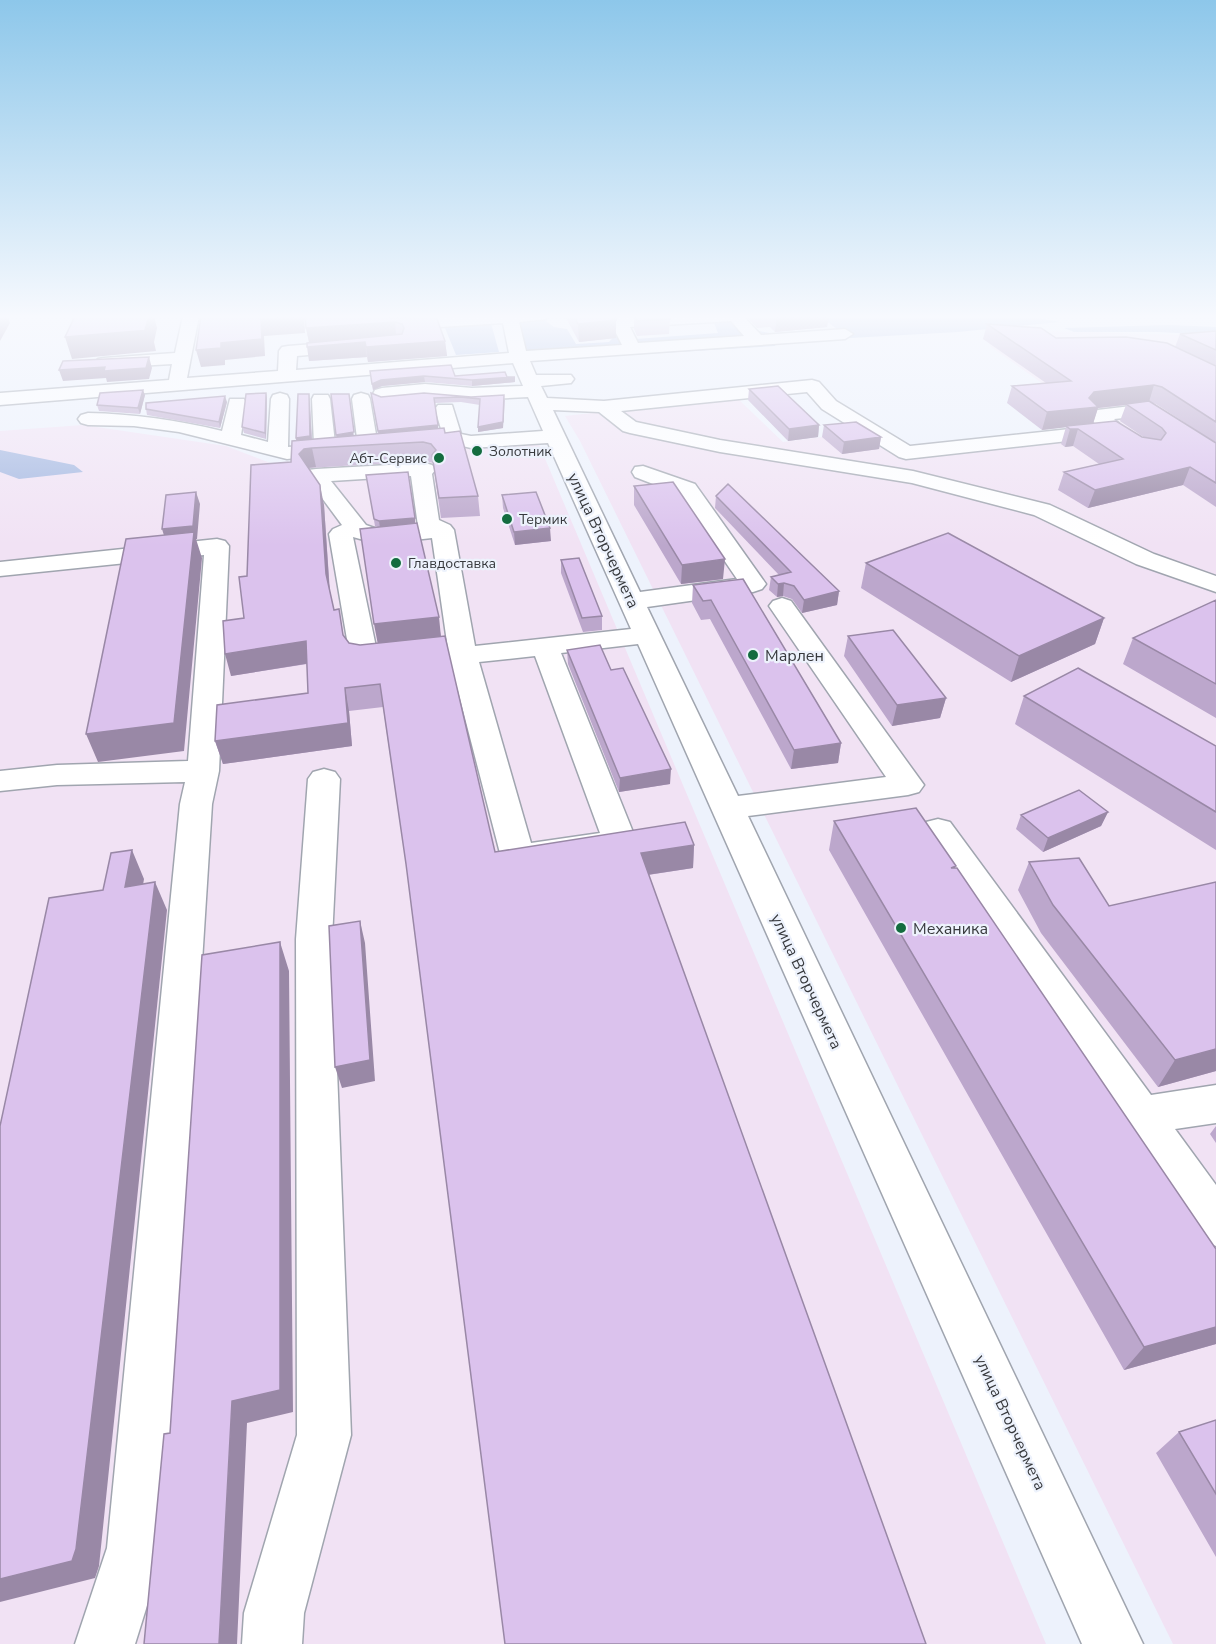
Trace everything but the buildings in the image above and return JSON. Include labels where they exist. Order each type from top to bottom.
[{"type":"street","points":[[0,399],[79,393]]},
{"type":"street","points":[[382,394],[396,393]]},
{"type":"street","points":[[457,393],[501,393]]},
{"type":"street","points":[[432,440],[459,445],[538,393]]},
{"type":"street","name":"улица Вторчермета","points":[[542,393],[639,616],[1113,1644]]},
{"type":"street","points":[[548,393],[604,407],[745,393]]},
{"type":"street","points":[[818,393],[829,405],[906,453],[1123,434],[1096,415],[1148,410],[1216,454]]},
{"type":"street","points":[[278,451],[280,399]]},
{"type":"street","points":[[321,399],[325,450]]},
{"type":"street","points":[[361,399],[368,446]]},
{"type":"street","points":[[231,437],[237,403]]},
{"type":"street","points":[[604,407],[630,427],[720,446],[914,477],[1042,510],[1145,559],[1216,584]]},
{"type":"street","points":[[445,409],[459,445]]},
{"type":"street","points":[[88,419],[192,419],[231,437],[287,453],[390,444]]},
{"type":"street","points":[[425,469],[421,473],[428,524],[442,530],[378,537],[356,528],[316,475],[425,469]]},
{"type":"street","points":[[356,528],[341,534],[364,657],[446,650],[545,646],[639,616],[753,584],[687,489],[643,472]]},
{"type":"street","points":[[442,530],[446,650],[518,857],[620,842],[545,646]]},
{"type":"street","points":[[0,569],[217,546],[202,771],[195,815],[136,1548],[105,1644]]},
{"type":"street","points":[[639,616],[737,598]]},
{"type":"street","points":[[727,808],[908,785],[782,606]]},
{"type":"street","points":[[0,781],[57,775],[202,771]]},
{"type":"street","points":[[272,1644],[274,1613],[324,1434],[314,939],[324,779]]},
{"type":"street","points":[[938,830],[1216,1224]]},
{"type":"street","points":[[1141,1116],[1216,1104]]},
{"type":"shaded area","points":[[1056,393],[1216,393],[1216,1644],[1173,1644],[580,441],[565,416],[736,397],[783,442],[852,433],[898,456],[1110,431]]},
{"type":"shaded area","points":[[83,425],[226,446],[273,464],[538,442],[1046,1644],[0,1644],[0,431]]},
{"type":"shaded area","points":[[0,450],[74,465],[83,472],[19,479],[0,472]]},
{"type":"place","name":"Золотник","points":[[477,451]]},
{"type":"place","name":"Абт-Сервис","points":[[439,458]]},
{"type":"place","name":"Термик","points":[[507,519]]},
{"type":"place","name":"Главдоставка","points":[[396,563]]},
{"type":"place","name":"Марлен","points":[[753,655]]},
{"type":"place","name":"Механика","points":[[901,928]]}]
